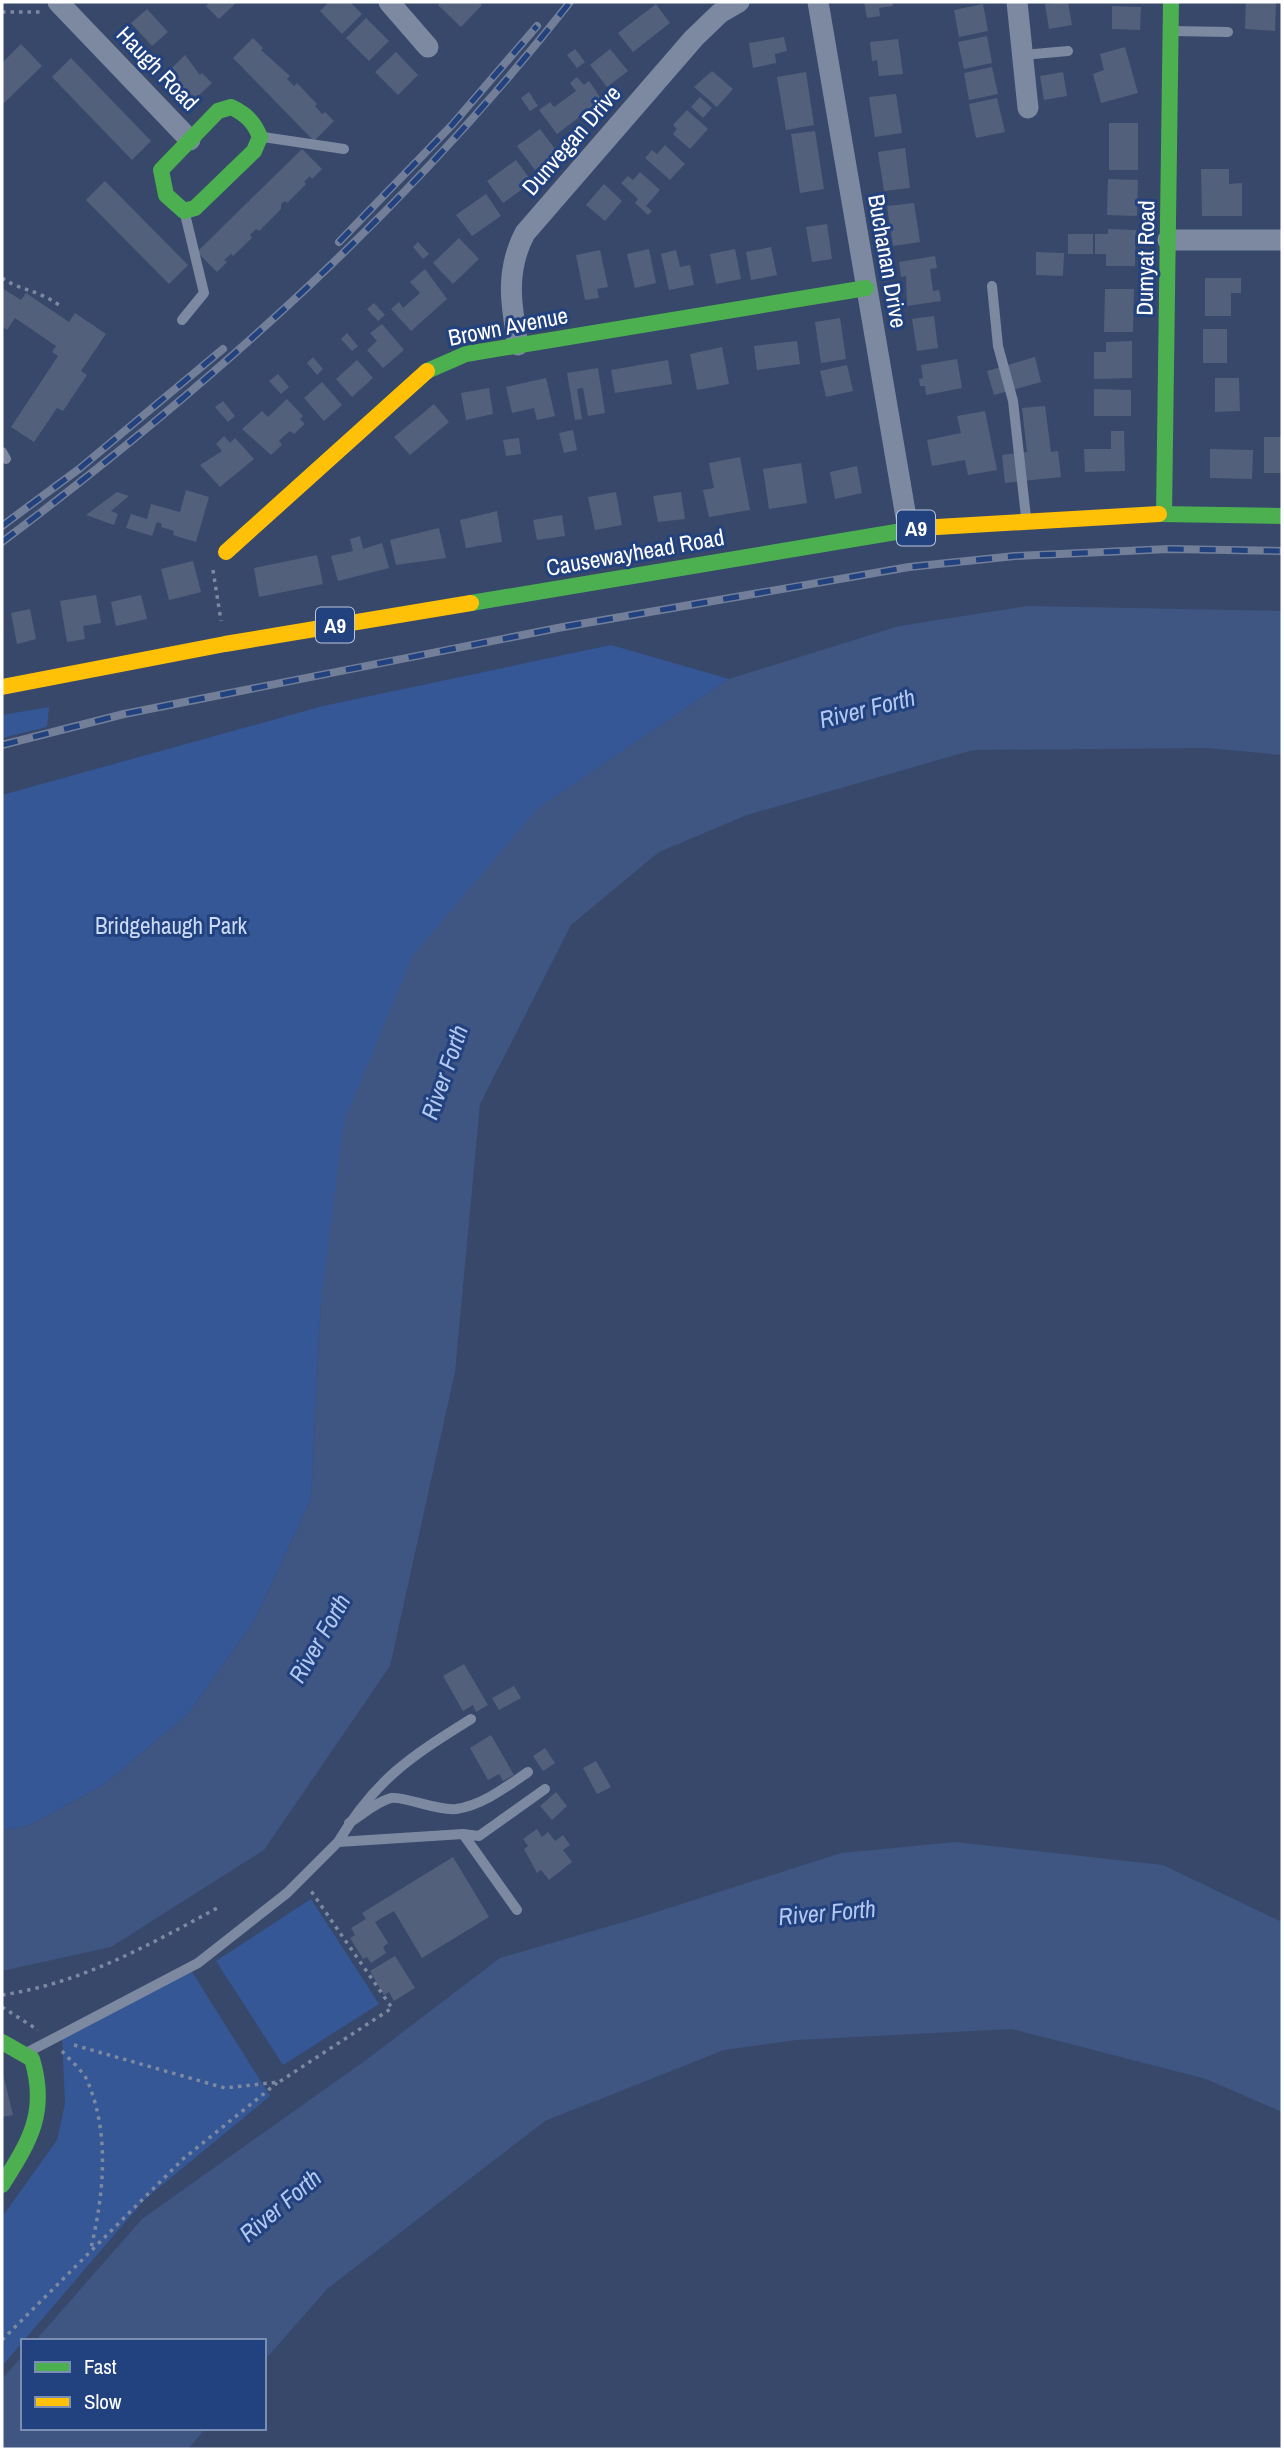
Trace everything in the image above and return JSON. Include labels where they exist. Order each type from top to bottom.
[{"type":"street","points":[[388,2],[428,47]]},
{"type":"street","name":"Dunvegan Drive","points":[[519,345],[510,277],[514,253],[525,233],[694,38],[720,13],[739,2]]},
{"type":"street","name":"Buchanan Drive","points":[[818,2],[908,529]]},
{"type":"street","points":[[1017,2],[1028,108]]},
{"type":"street","name":"Dumyat Road","points":[[1164,514],[1171,2]]},
{"type":"street","name":"Haugh Road","points":[[53,7],[190,140]]},
{"type":"street","name":"Haugh Road","points":[[184,211],[165,195],[160,182],[161,170],[218,111],[231,107],[243,112],[260,136]]},
{"type":"street","points":[[184,211],[195,208],[254,150],[260,136]]},
{"type":"street","points":[[1168,240],[1282,240]]},
{"type":"street","name":"Brown Avenue","points":[[226,552],[418,376],[440,363],[466,354],[866,288]]},
{"type":"street","name":"Causewayhead Road","points":[[2,687],[225,644],[908,529],[1164,514],[1282,516]]},
{"type":"street","points":[[2,2042],[32,2059],[40,2092],[35,2131],[2,2185]]},
{"type":"lane","points":[[1171,31],[1228,32]]},
{"type":"lane","points":[[1023,55],[1068,51]]},
{"type":"lane","points":[[260,136],[344,149]]},
{"type":"lane","points":[[182,320],[204,292],[184,211]]},
{"type":"lane","points":[[992,286],[998,346],[1013,401],[1026,520]]},
{"type":"lane","points":[[26,2054],[198,1963],[302,1878],[338,1842],[384,1778],[471,1719]]},
{"type":"lane","points":[[349,1824],[375,1805],[394,1798],[442,1809],[458,1809],[494,1796],[528,1772]]},
{"type":"lane","points":[[338,1842],[463,1834],[479,1836],[545,1788]]},
{"type":"lane","points":[[463,1834],[517,1910]]},
{"type":"path","points":[[2,12],[53,7]]},
{"type":"path","points":[[2,278],[16,288],[41,292],[59,304]]},
{"type":"path","points":[[225,644],[213,571],[218,558],[226,552]]},
{"type":"path","points":[[2,2340],[183,2159],[279,2082],[392,2008],[302,1878]]},
{"type":"path","points":[[2,1996],[40,1989],[122,1959],[219,1907]]},
{"type":"path","points":[[2,2007],[52,2039],[86,2078],[102,2132],[102,2184],[90,2250]]},
{"type":"path","points":[[52,2039],[225,2088],[279,2082]]},
{"type":"green space","name":"Bridgehaugh Park","points":[[611,645],[729,679],[539,808],[321,1301],[311,1499],[255,1620],[188,1714],[105,1784],[28,1826],[2,1830],[2,795],[323,706]]},
{"type":"green space","points":[[49,707],[47,727],[2,738],[2,715]]},
{"type":"green space","points":[[311,1899],[379,2004],[283,2065],[216,1961]]},
{"type":"green space","points":[[192,1972],[270,2096],[145,2199],[25,2339],[21,2339],[21,2344],[2,2366],[2,2217],[57,2140],[65,2104],[62,2035]]},
{"type":"water","name":"River Forth","points":[[1028,606],[1282,611],[1282,755],[1207,748],[973,750],[747,815],[659,852],[571,925],[480,1104],[455,1372],[390,1666],[264,1850],[111,1947],[2,1971],[2,1830],[28,1826],[105,1784],[188,1714],[255,1620],[311,1499],[321,1301],[344,1122],[413,955],[538,808],[729,679],[899,626]]},
{"type":"water","name":"River Forth","points":[[956,1842],[1163,1865],[1282,1922],[1282,2112],[1206,2079],[1012,2029],[797,2040],[724,2050],[545,2121],[327,2289],[266,2359],[266,2339],[37,2339],[142,2219],[366,2060],[500,1958],[644,1916],[841,1853]]},
{"type":"water","points":[[21,2357],[21,2430],[204,2430],[188,2449],[2,2449],[2,2379]]},
{"type":"building","points":[[210,2],[237,2],[219,19],[206,6]]},
{"type":"building","points":[[329,2],[350,2],[362,14],[342,34],[320,11]]},
{"type":"building","points":[[441,2],[478,2],[482,5],[461,27],[438,5]]},
{"type":"building","points":[[864,2],[892,2],[893,6],[879,8],[880,16],[867,18]]},
{"type":"building","points":[[1068,2],[1072,25],[1049,29],[1045,4]]},
{"type":"building","points":[[1246,2],[1276,2],[1275,31],[1245,29]]},
{"type":"building","points":[[656,4],[670,23],[633,52],[618,33]]},
{"type":"building","points":[[983,4],[988,31],[959,37],[954,10]]},
{"type":"building","points":[[1112,6],[1141,7],[1140,30],[1112,29]]},
{"type":"building","points":[[147,9],[168,32],[152,46],[131,23]]},
{"type":"building","points":[[366,18],[389,41],[369,61],[346,38]]},
{"type":"building","points":[[987,36],[992,63],[964,69],[958,42]]},
{"type":"building","points":[[784,37],[787,51],[775,54],[776,63],[753,68],[749,43]]},
{"type":"building","points":[[253,38],[263,48],[261,50],[290,76],[287,79],[294,86],[297,83],[317,104],[315,106],[322,114],[325,112],[334,121],[314,141],[233,58]]},
{"type":"building","points":[[898,39],[903,74],[879,76],[877,60],[872,61],[870,42]]},
{"type":"building","points":[[21,44],[42,66],[2,105],[2,63]]},
{"type":"building","points":[[1125,47],[1138,93],[1101,103],[1093,74],[1104,70],[1100,54]]},
{"type":"building","points":[[575,49],[585,62],[577,68],[567,55]]},
{"type":"building","points":[[610,49],[628,71],[607,87],[590,65]]},
{"type":"building","points":[[396,52],[418,75],[398,95],[375,72]]},
{"type":"building","points":[[185,55],[200,75],[202,73],[212,83],[192,102],[165,75]]},
{"type":"building","points":[[71,58],[151,141],[132,160],[52,77]]},
{"type":"building","points":[[992,67],[998,94],[969,100],[964,73]]},
{"type":"building","points":[[712,71],[733,89],[717,107],[694,87]]},
{"type":"building","points":[[806,72],[814,125],[786,130],[777,77]]},
{"type":"building","points":[[1063,72],[1067,96],[1044,100],[1040,76]]},
{"type":"building","points":[[577,77],[584,85],[589,81],[602,100],[557,134],[539,110],[550,102],[554,107],[576,91],[570,83]]},
{"type":"building","points":[[529,92],[538,106],[530,111],[521,98]]},
{"type":"building","points":[[896,94],[902,133],[875,137],[869,97]]},
{"type":"building","points":[[700,97],[712,108],[703,118],[691,107]]},
{"type":"building","points":[[997,98],[1005,132],[976,138],[969,104]]},
{"type":"building","points":[[687,110],[708,129],[690,149],[673,134],[677,129],[673,125]]},
{"type":"building","points":[[1109,123],[1138,123],[1138,170],[1109,170]]},
{"type":"building","points":[[540,129],[558,153],[535,170],[517,146]]},
{"type":"building","points":[[815,131],[824,189],[800,193],[791,134]]},
{"type":"building","points":[[665,145],[685,164],[670,180],[645,158],[652,150],[657,154]]},
{"type":"building","points":[[905,148],[910,188],[884,191],[878,152]]},
{"type":"building","points":[[302,149],[322,169],[312,179],[310,176],[304,182],[306,184],[287,203],[285,201],[281,204],[281,209],[259,231],[256,229],[250,235],[252,238],[233,256],[231,254],[224,260],[227,262],[217,272],[197,252]]},
{"type":"building","points":[[516,160],[532,182],[503,203],[487,181]]},
{"type":"building","points":[[1201,169],[1229,169],[1229,184],[1242,183],[1242,216],[1202,216]]},
{"type":"building","points":[[640,172],[660,190],[646,206],[652,211],[648,215],[635,203],[638,199],[621,183],[628,176],[633,180]]},
{"type":"building","points":[[1108,179],[1138,180],[1137,216],[1107,215]]},
{"type":"building","points":[[105,181],[188,265],[169,284],[86,200]]},
{"type":"building","points":[[604,184],[622,201],[605,221],[586,205]]},
{"type":"building","points":[[486,194],[501,216],[472,236],[456,215]]},
{"type":"building","points":[[914,203],[920,242],[893,246],[887,206]]},
{"type":"building","points":[[827,224],[832,259],[812,262],[806,227]]},
{"type":"building","points":[[1108,229],[1136,230],[1135,266],[1106,266],[1106,254],[1095,254],[1095,234],[1108,234]]},
{"type":"building","points":[[1068,234],[1093,234],[1093,254],[1068,254]]},
{"type":"building","points":[[459,238],[479,259],[453,284],[433,263]]},
{"type":"building","points":[[418,242],[429,254],[423,259],[413,247]]},
{"type":"building","points":[[771,247],[777,275],[751,280],[746,252]]},
{"type":"building","points":[[649,249],[656,283],[635,288],[627,254]]},
{"type":"building","points":[[735,249],[741,279],[716,284],[710,254]]},
{"type":"building","points":[[600,250],[608,287],[597,289],[599,298],[585,300],[576,255]]},
{"type":"building","points":[[676,250],[680,267],[690,265],[694,285],[669,290],[661,254]]},
{"type":"building","points":[[1036,252],[1064,253],[1063,276],[1036,275]]},
{"type":"building","points":[[935,256],[937,268],[930,269],[933,291],[939,290],[941,301],[907,306],[906,276],[901,277],[899,262]]},
{"type":"building","points":[[425,269],[447,299],[411,331],[391,309],[399,302],[403,308],[420,293],[410,282]]},
{"type":"building","points":[[1205,278],[1241,278],[1241,293],[1231,293],[1231,316],[1205,316]]},
{"type":"building","points":[[2,288],[21,300],[26,293],[69,322],[75,313],[106,334],[81,371],[87,375],[63,411],[57,408],[34,442],[11,427],[58,356],[52,352],[56,346],[15,318],[7,330],[2,326]]},
{"type":"building","points":[[1105,289],[1134,289],[1133,332],[1104,332]]},
{"type":"building","points":[[374,303],[385,315],[378,321],[367,309]]},
{"type":"building","points":[[934,316],[938,348],[917,351],[912,319]]},
{"type":"building","points":[[840,318],[846,359],[821,363],[815,322]]},
{"type":"building","points":[[382,324],[404,350],[383,368],[367,350],[377,341],[370,333]]},
{"type":"building","points":[[1203,329],[1227,329],[1227,363],[1203,363]]},
{"type":"building","points":[[347,333],[358,346],[352,351],[341,339]]},
{"type":"building","points":[[797,341],[800,364],[757,370],[754,346]]},
{"type":"building","points":[[1132,341],[1132,378],[1094,379],[1094,352],[1106,352],[1106,342]]},
{"type":"building","points":[[722,347],[729,384],[697,390],[690,354]]},
{"type":"building","points":[[313,357],[323,369],[317,375],[307,363]]},
{"type":"building","points":[[1035,357],[1041,382],[994,395],[987,371]]},
{"type":"building","points":[[957,359],[962,388],[926,395],[925,386],[920,386],[919,379],[923,378],[921,365]]},
{"type":"building","points":[[357,360],[373,378],[352,397],[336,379]]},
{"type":"building","points":[[668,360],[672,384],[615,393],[611,370]]},
{"type":"building","points":[[847,365],[853,391],[826,397],[820,371]]},
{"type":"building","points":[[598,368],[605,413],[588,416],[583,388],[577,389],[582,419],[575,420],[567,373]]},
{"type":"building","points":[[278,374],[289,387],[281,394],[269,381]]},
{"type":"building","points":[[546,378],[555,416],[537,420],[534,408],[512,413],[506,387]]},
{"type":"building","points":[[1215,378],[1239,378],[1240,411],[1215,412]]},
{"type":"building","points":[[322,382],[342,405],[324,421],[304,398]]},
{"type":"building","points":[[489,388],[493,414],[466,420],[461,393]]},
{"type":"building","points":[[1094,389],[1131,390],[1131,416],[1094,416]]},
{"type":"building","points":[[287,399],[303,416],[300,419],[305,424],[294,434],[290,431],[285,435],[279,441],[282,445],[271,455],[242,429],[262,411],[268,417]]},
{"type":"building","points":[[223,401],[235,416],[228,422],[215,407]]},
{"type":"building","points":[[434,404],[449,422],[410,455],[394,437]]},
{"type":"building","points":[[1045,406],[1051,452],[1058,451],[1061,477],[1005,483],[1002,455],[1027,452],[1022,408]]},
{"type":"building","points":[[985,411],[997,470],[968,475],[965,460],[932,466],[927,440],[961,433],[957,416]]},
{"type":"building","points":[[573,430],[577,450],[564,453],[559,433]]},
{"type":"building","points":[[1111,431],[1124,431],[1125,471],[1085,472],[1084,449],[1111,449]]},
{"type":"building","points":[[224,436],[230,443],[235,438],[254,459],[220,487],[200,465],[222,451],[216,444]]},
{"type":"building","points":[[1264,437],[1282,437],[1282,473],[1264,473]]},
{"type":"building","points":[[519,438],[521,454],[506,456],[503,440]]},
{"type":"building","points":[[1210,449],[1253,450],[1252,479],[1210,478]]},
{"type":"building","points":[[740,457],[750,510],[709,517],[703,490],[714,488],[709,463]]},
{"type":"building","points":[[801,463],[807,503],[769,509],[763,469]]},
{"type":"building","points":[[857,466],[862,493],[835,499],[830,472]]},
{"type":"building","points":[[186,490],[209,497],[196,542],[173,535],[174,531],[161,527],[162,524],[157,522],[152,536],[126,528],[131,514],[147,519],[151,504],[180,512]]},
{"type":"building","points":[[117,492],[129,496],[111,511],[118,514],[114,525],[86,515]]},
{"type":"building","points":[[616,492],[622,525],[595,530],[588,497]]},
{"type":"building","points":[[681,492],[685,519],[658,522],[653,496]]},
{"type":"building","points":[[497,511],[502,542],[466,548],[460,520]]},
{"type":"building","points":[[562,515],[565,536],[537,540],[533,520]]},
{"type":"building","points":[[439,528],[446,558],[396,565],[390,540]]},
{"type":"building","points":[[360,536],[363,549],[382,543],[389,568],[338,581],[331,556],[353,551],[350,539]]},
{"type":"building","points":[[317,555],[323,584],[259,597],[254,568]]},
{"type":"building","points":[[193,561],[201,592],[169,600],[161,569]]},
{"type":"building","points":[[96,595],[101,623],[83,626],[85,639],[67,642],[60,601]]},
{"type":"building","points":[[141,595],[147,619],[116,626],[111,602]]},
{"type":"building","points":[[30,609],[36,639],[17,644],[11,613]]},
{"type":"building","points":[[464,1664],[488,1705],[476,1712],[473,1705],[463,1711],[443,1676]]},
{"type":"building","points":[[514,1686],[521,1698],[499,1710],[492,1698]]},
{"type":"building","points":[[491,1735],[514,1775],[503,1781],[499,1774],[488,1780],[470,1748]]},
{"type":"building","points":[[545,1748],[555,1763],[543,1771],[533,1756]]},
{"type":"building","points":[[596,1761],[611,1787],[597,1794],[583,1768]]},
{"type":"building","points":[[556,1792],[567,1806],[552,1820],[540,1806]]},
{"type":"building","points":[[537,1829],[542,1837],[548,1832],[555,1841],[563,1835],[570,1845],[563,1850],[572,1862],[549,1880],[541,1870],[537,1873],[524,1849],[528,1846],[523,1839]]},
{"type":"building","points":[[453,1857],[489,1917],[422,1958],[394,1911],[375,1922],[388,1943],[383,1947],[386,1953],[371,1963],[367,1957],[363,1959],[350,1938],[355,1935],[351,1928],[366,1919],[362,1913]]},
{"type":"building","points":[[395,1956],[415,1988],[394,2001],[389,1992],[384,1995],[370,1971]]},
{"type":"building","points":[[2,2070],[13,2115],[2,2117]]},
{"type":"railway","points":[[2,542],[156,420],[304,291],[442,152],[508,78],[570,2]]},
{"type":"railway","points":[[339,242],[452,125],[537,26]]},
{"type":"railway","points":[[2,526],[79,469],[223,349]]},
{"type":"railway","points":[[2,745],[124,714],[563,627],[909,567],[1015,556],[1169,549],[1282,551]]},
{"type":"traffic: fast","points":[[1164,514],[1171,2]]},
{"type":"traffic: fast","points":[[231,107],[249,119],[258,132],[260,137],[254,151],[195,208],[184,211],[166,195],[161,170],[218,111],[231,107]]},
{"type":"traffic: fast","points":[[427,371],[466,354],[866,288]]},
{"type":"traffic: fast","points":[[1159,514],[1282,516]]},
{"type":"traffic: fast","points":[[471,603],[920,528]]},
{"type":"traffic: fast","points":[[2,2042],[32,2059],[38,2095],[34,2125],[21,2154],[2,2185]]},
{"type":"traffic: slow","points":[[226,552],[427,371]]},
{"type":"traffic: slow","points":[[920,528],[1159,514]]},
{"type":"traffic: slow","points":[[2,687],[225,644],[471,603]]}]
